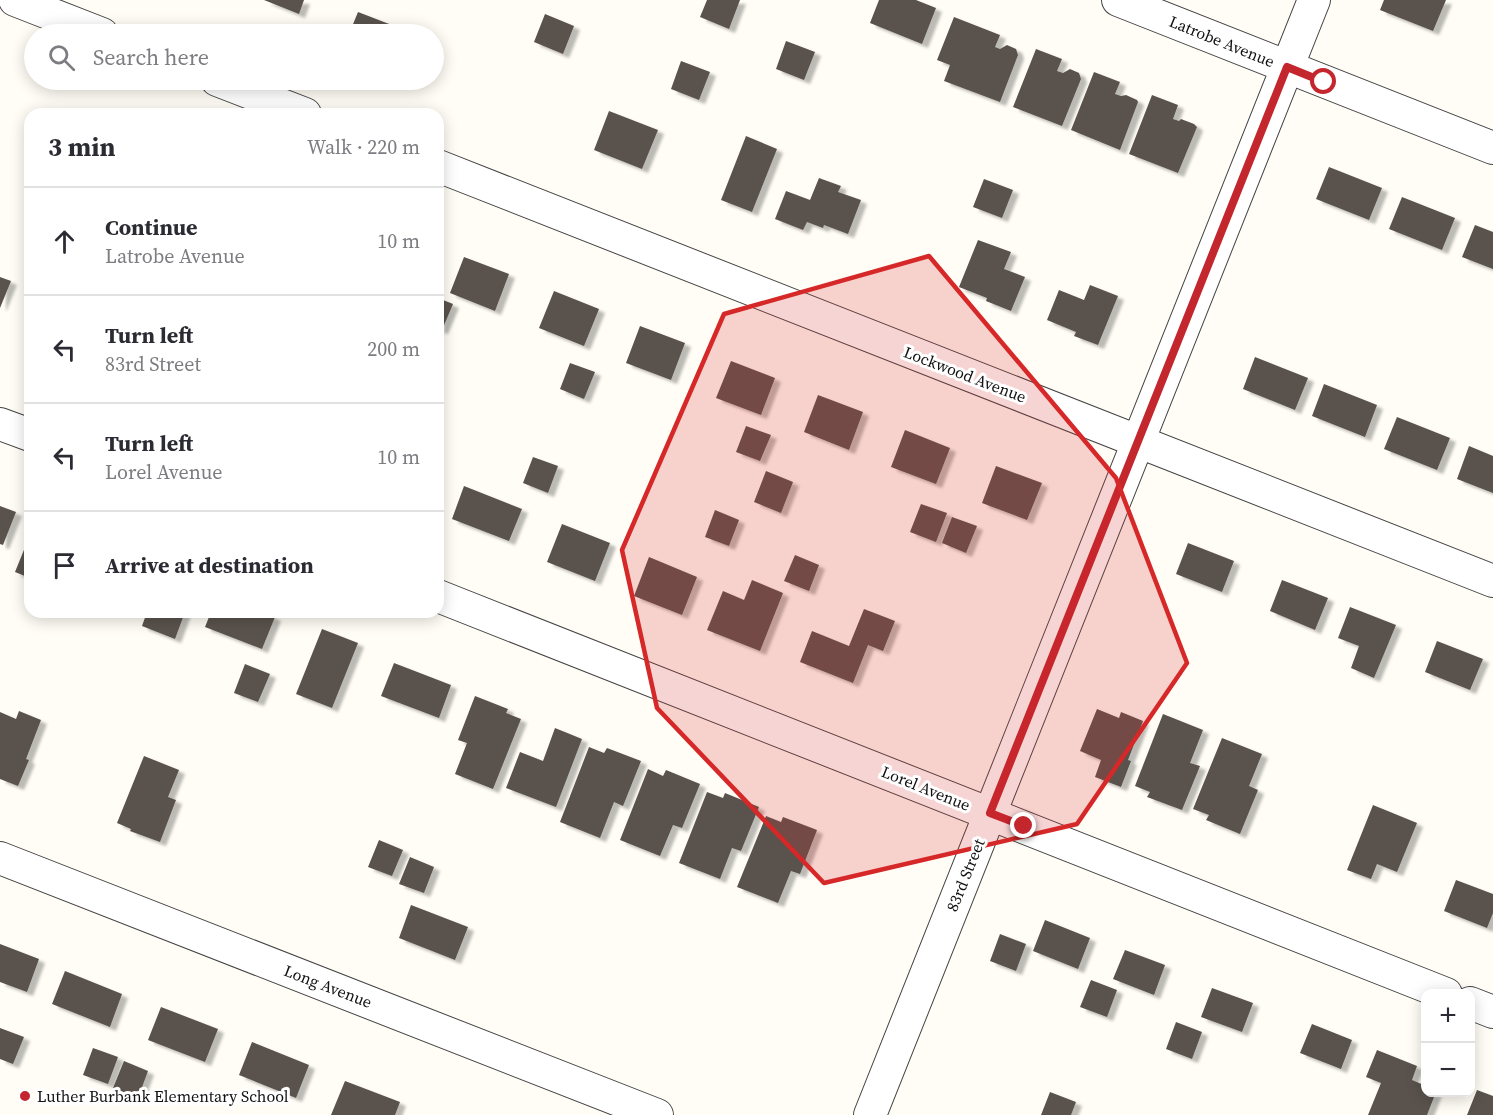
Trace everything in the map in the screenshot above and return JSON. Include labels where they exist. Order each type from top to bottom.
[{"type":"street","points":[[15,0],[76,24]]},
{"type":"street","name":"Latrobe Avenue","points":[[1118,0],[1493,148]]},
{"type":"street","name":"83rd Street","points":[[870,1115],[1314,0]]},
{"type":"street","points":[[243,90],[289,108]]},
{"type":"street","name":"Lockwood Avenue","points":[[444,168],[1493,581]]},
{"type":"street","points":[[0,424],[24,433]]},
{"type":"street","name":"Lorel Avenue","points":[[444,598],[1436,989]]},
{"type":"street","name":"Long Avenue","points":[[0,858],[657,1115]]},
{"type":"street","points":[[1475,1005],[1493,1012]]},
{"type":"highlighted area","points":[[929,256],[1116,478],[1187,663],[1077,824],[824,883],[657,708],[622,550],[724,314]]},
{"type":"building","points":[[264,0],[304,0],[299,14]]},
{"type":"building","points":[[707,0],[740,0],[729,29],[700,17]]},
{"type":"building","points":[[879,0],[916,0],[936,8],[922,44],[870,23]]},
{"type":"building","points":[[1384,0],[1446,0],[1433,31],[1380,10]]},
{"type":"building","points":[[358,12],[389,24],[353,24]]},
{"type":"building","points":[[545,14],[574,26],[563,54],[534,42]]},
{"type":"building","points":[[954,17],[1000,35],[995,47],[1000,49],[1007,45],[1016,49],[1018,55],[1000,102],[944,81],[950,65],[937,60]]},
{"type":"building","points":[[786,41],[815,52],[804,80],[776,69]]},
{"type":"building","points":[[1036,49],[1062,59],[1057,71],[1063,73],[1070,69],[1079,73],[1081,79],[1062,126],[1013,107]]},
{"type":"building","points":[[681,61],[710,72],[699,100],[671,89]]},
{"type":"building","points":[[1094,72],[1120,82],[1115,94],[1126,95],[1138,102],[1120,150],[1071,130]]},
{"type":"building","points":[[1152,95],[1178,105],[1173,119],[1179,121],[1181,119],[1197,127],[1178,173],[1129,154]]},
{"type":"building","points":[[609,111],[658,130],[642,169],[594,150]]},
{"type":"building","points":[[746,136],[777,149],[752,212],[721,200]]},
{"type":"building","points":[[1329,167],[1382,188],[1369,220],[1316,199]]},
{"type":"building","points":[[819,178],[841,186],[838,192],[861,200],[848,234],[824,225],[823,228],[807,222],[803,230],[775,219],[786,191],[810,200]]},
{"type":"building","points":[[984,179],[1013,190],[1002,218],[973,207]]},
{"type":"building","points":[[1402,197],[1455,218],[1442,250],[1389,229]]},
{"type":"building","points":[[1475,225],[1493,232],[1493,269],[1462,257]]},
{"type":"building","points":[[978,240],[1011,252],[1004,269],[1025,277],[1011,311],[959,287]]},
{"type":"building","points":[[464,257],[509,274],[495,311],[450,293]]},
{"type":"building","points":[[0,277],[11,281],[0,308]]},
{"type":"building","points":[[1090,285],[1118,296],[1098,345],[1074,336],[1076,332],[1047,320],[1059,290],[1084,300]]},
{"type":"building","points":[[554,291],[599,309],[584,346],[539,328]]},
{"type":"building","points":[[444,300],[453,304],[444,325]]},
{"type":"building","points":[[640,326],[685,343],[671,380],[626,363]]},
{"type":"building","points":[[1255,357],[1308,378],[1295,410],[1243,389]]},
{"type":"building","points":[[731,361],[775,378],[761,415],[716,398]]},
{"type":"building","points":[[570,363],[595,372],[584,399],[560,389]]},
{"type":"building","points":[[1324,384],[1377,405],[1365,437],[1312,416]]},
{"type":"building","points":[[818,395],[863,412],[849,450],[804,432]]},
{"type":"building","points":[[1397,417],[1450,438],[1437,470],[1384,449]]},
{"type":"building","points":[[746,426],[771,435],[760,461],[736,452]]},
{"type":"building","points":[[905,430],[950,448],[936,484],[891,467]]},
{"type":"building","points":[[1469,446],[1493,456],[1493,493],[1457,479]]},
{"type":"building","points":[[533,457],[558,466],[548,493],[523,483]]},
{"type":"building","points":[[996,466],[1042,483],[1027,520],[982,503]]},
{"type":"building","points":[[766,471],[793,482],[781,513],[754,502]]},
{"type":"building","points":[[464,486],[522,509],[509,541],[452,519]]},
{"type":"building","points":[[921,504],[947,513],[936,542],[910,532]]},
{"type":"building","points":[[0,506],[16,512],[3,545],[0,544]]},
{"type":"building","points":[[715,510],[739,520],[729,546],[705,537]]},
{"type":"building","points":[[952,517],[977,526],[966,553],[942,543]]},
{"type":"building","points":[[562,524],[610,543],[595,581],[547,562]]},
{"type":"building","points":[[1188,543],[1234,561],[1222,592],[1176,574]]},
{"type":"building","points":[[24,550],[24,576],[15,572]]},
{"type":"building","points":[[795,555],[819,565],[809,591],[784,581]]},
{"type":"building","points":[[649,557],[697,577],[682,615],[634,596]]},
{"type":"building","points":[[752,580],[783,593],[760,651],[707,630],[723,591],[744,600]]},
{"type":"building","points":[[1282,580],[1328,598],[1315,630],[1270,611]]},
{"type":"building","points":[[1350,607],[1396,625],[1374,678],[1351,668],[1359,646],[1338,638]]},
{"type":"building","points":[[864,609],[895,621],[883,651],[868,645],[853,683],[800,662],[812,631],[849,646]]},
{"type":"building","points":[[145,618],[183,618],[175,639],[142,626]]},
{"type":"building","points":[[209,618],[275,618],[262,649],[205,627]]},
{"type":"building","points":[[322,629],[358,643],[332,708],[296,694]]},
{"type":"building","points":[[1437,641],[1483,659],[1470,690],[1425,672]]},
{"type":"building","points":[[394,663],[451,685],[439,718],[381,696]]},
{"type":"building","points":[[245,664],[270,674],[258,702],[234,693]]},
{"type":"building","points":[[475,696],[508,709],[506,713],[521,719],[493,789],[455,774],[467,743],[458,740]]},
{"type":"building","points":[[1097,709],[1119,718],[1121,712],[1143,721],[1128,760],[1131,761],[1121,787],[1095,777],[1101,760],[1080,751]]},
{"type":"building","points":[[19,711],[41,720],[26,759],[29,760],[18,786],[0,779],[0,712],[16,719]]},
{"type":"building","points":[[1163,714],[1203,730],[1190,763],[1200,766],[1182,810],[1147,797],[1150,792],[1135,786]]},
{"type":"building","points":[[555,728],[582,739],[556,807],[506,788],[520,752],[543,761]]},
{"type":"building","points":[[1222,738],[1262,754],[1249,786],[1258,790],[1240,834],[1206,820],[1209,815],[1193,809]]},
{"type":"building","points":[[589,747],[604,753],[607,748],[641,761],[623,806],[614,802],[600,838],[560,822]]},
{"type":"building","points":[[144,756],[179,770],[168,797],[176,800],[160,842],[130,831],[131,829],[117,823]]},
{"type":"building","points":[[648,769],[663,776],[666,770],[700,784],[682,828],[673,825],[660,856],[620,840]]},
{"type":"building","points":[[707,792],[723,798],[725,793],[759,807],[741,851],[732,848],[720,879],[679,863]]},
{"type":"building","points":[[1373,805],[1417,823],[1397,872],[1377,864],[1371,879],[1347,870]]},
{"type":"building","points":[[766,816],[781,822],[783,817],[817,830],[800,874],[791,871],[778,903],[737,887]]},
{"type":"building","points":[[379,840],[403,850],[392,876],[368,867]]},
{"type":"building","points":[[410,857],[434,867],[424,893],[399,884]]},
{"type":"building","points":[[1456,880],[1493,894],[1493,913],[1487,928],[1444,911]]},
{"type":"building","points":[[411,905],[468,927],[455,960],[399,938]]},
{"type":"building","points":[[1045,920],[1090,938],[1078,969],[1033,951]]},
{"type":"building","points":[[1000,934],[1026,944],[1016,971],[990,961]]},
{"type":"building","points":[[0,944],[39,959],[27,992],[0,982]]},
{"type":"building","points":[[1125,950],[1165,965],[1154,995],[1113,979]]},
{"type":"building","points":[[65,971],[122,994],[110,1027],[52,1004]]},
{"type":"building","points":[[1091,980],[1117,990],[1107,1017],[1080,1007]]},
{"type":"building","points":[[1212,988],[1253,1003],[1242,1032],[1201,1017]]},
{"type":"building","points":[[161,1007],[218,1029],[205,1062],[148,1040]]},
{"type":"building","points":[[1176,1022],[1202,1032],[1192,1059],[1166,1049]]},
{"type":"building","points":[[1312,1024],[1352,1040],[1341,1069],[1300,1053]]},
{"type":"building","points":[[0,1028],[24,1037],[13,1064],[0,1059]]},
{"type":"building","points":[[252,1042],[309,1065],[296,1098],[239,1075]]},
{"type":"building","points":[[93,1048],[118,1057],[108,1084],[83,1075]]},
{"type":"building","points":[[1377,1050],[1417,1066],[1412,1080],[1421,1084],[1421,1097],[1434,1097],[1427,1115],[1368,1115],[1381,1083],[1366,1077]]},
{"type":"building","points":[[124,1061],[148,1071],[138,1098],[113,1088]]},
{"type":"building","points":[[345,1081],[400,1102],[395,1115],[331,1115]]},
{"type":"building","points":[[1477,1090],[1493,1096],[1493,1115],[1467,1115]]},
{"type":"building","points":[[1050,1092],[1076,1102],[1071,1115],[1041,1115]]},
{"type":"place","name":"Luther Burbank Elementary School","points":[[25,1096]]},
{"type":"route","points":[[1024,826],[990,813],[1287,67],[1324,82]]}]
